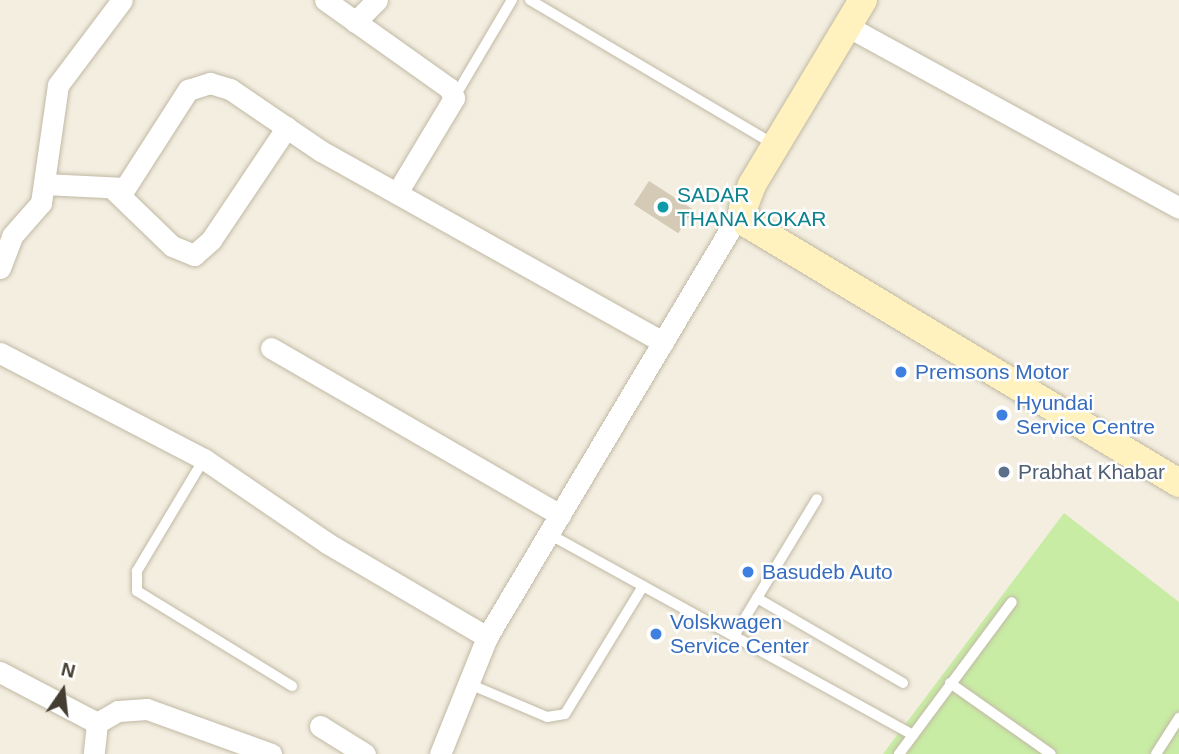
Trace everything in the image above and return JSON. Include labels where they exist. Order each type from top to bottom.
[{"type":"street","points":[[0,268],[12,236],[39,209],[58,85],[122,0]]},
{"type":"street","points":[[325,0],[449,88],[454,99],[397,193]]},
{"type":"street","points":[[355,22],[377,0]]},
{"type":"street","points":[[440,754],[465,682],[487,637],[743,208],[776,145],[863,0]]},
{"type":"street","points":[[847,26],[1179,208]]},
{"type":"street","points":[[44,184],[114,190],[125,188],[182,97],[197,85],[230,89],[287,127],[397,193],[663,342]]},
{"type":"street","points":[[114,190],[172,246],[194,255],[211,240],[287,127]]},
{"type":"street","points":[[743,208],[761,235],[1179,483]]},
{"type":"street","points":[[271,348],[560,515]]},
{"type":"street","points":[[0,352],[204,459],[327,543],[487,637]]},
{"type":"street","points":[[0,672],[97,723]]},
{"type":"street","points":[[97,723],[118,711],[147,709],[271,754]]},
{"type":"street","points":[[93,754],[97,723]]},
{"type":"street","points":[[320,726],[365,754]]},
{"type":"lane","points":[[454,99],[512,0]]},
{"type":"lane","points":[[530,0],[776,145]]},
{"type":"lane","points":[[204,459],[137,571],[137,591],[292,686]]},
{"type":"lane","points":[[734,636],[817,499]]},
{"type":"lane","points":[[549,534],[914,735]]},
{"type":"lane","points":[[465,682],[547,717],[565,714],[643,586]]},
{"type":"lane","points":[[757,598],[903,683]]},
{"type":"lane","points":[[906,752],[914,735],[950,683],[1012,602]]},
{"type":"lane","points":[[950,683],[1051,754]]},
{"type":"lane","points":[[1156,754],[1179,718]]},
{"type":"green space","points":[[1064,513],[1179,602],[1179,754],[883,754]]},
{"type":"building","name":"SADAR THANA KOKAR","points":[[649,181],[693,210],[678,233],[634,204]]},
{"type":"place","name":"SADAR THANA KOKAR","points":[[663,207]]},
{"type":"place","name":"Premsons Motor","points":[[901,372]]},
{"type":"place","name":"Hyundai Service Centre","points":[[1002,415]]},
{"type":"place","name":"Prabhat Khabar","points":[[1004,472]]},
{"type":"place","name":"Basudeb Auto","points":[[748,572]]},
{"type":"place","name":"Volskwagen Service Center","points":[[656,634]]}]
